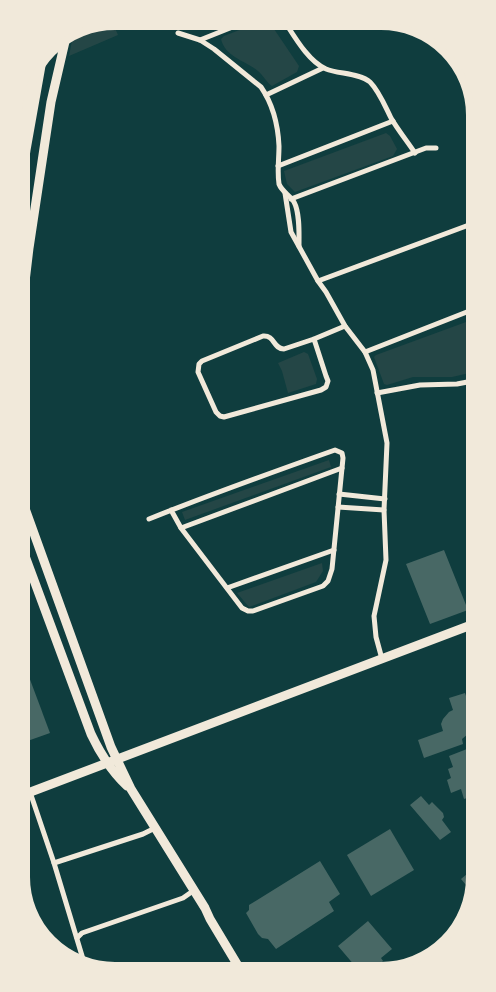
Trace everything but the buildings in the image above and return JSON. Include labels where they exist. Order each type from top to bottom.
[{"type":"main road","points":[[26,273],[54,84],[65,41]]},
{"type":"main road","points":[[26,150],[41,65]]},
{"type":"main road","points":[[26,512],[116,775],[131,789],[238,966]]},
{"type":"main road","points":[[26,558],[91,734],[112,761]]},
{"type":"main road","points":[[37,588],[44,588],[48,591],[70,650],[77,656]]},
{"type":"main road","points":[[26,794],[470,625]]},
{"type":"street","points":[[200,40],[238,25]]},
{"type":"street","points":[[287,25],[308,55],[323,68],[369,81],[415,153]]},
{"type":"street","points":[[178,33],[200,40],[214,49],[261,87],[266,95],[277,126],[279,184],[290,200],[291,232],[373,370],[387,442],[384,510],[386,560],[374,616],[376,637],[382,659]]},
{"type":"street","points":[[266,95],[323,68]]},
{"type":"street","points":[[278,166],[393,121]]},
{"type":"street","points":[[290,200],[426,148],[436,148]]},
{"type":"street","points":[[318,280],[470,225]]},
{"type":"street","points":[[364,352],[470,311]]},
{"type":"street","points":[[314,339],[328,381],[326,387],[224,417],[216,412],[198,372],[202,361],[263,336],[273,339],[280,350],[345,326]]},
{"type":"street","points":[[377,393],[420,385],[470,382]]},
{"type":"street","points":[[149,519],[171,510],[335,450],[342,453],[332,575],[322,586],[253,611],[242,608],[181,528],[171,510]]},
{"type":"street","points":[[181,528],[342,468]]},
{"type":"street","points":[[339,494],[385,499]]},
{"type":"street","points":[[338,507],[384,510]]},
{"type":"street","points":[[227,588],[334,550]]},
{"type":"street","points":[[30,792],[84,961]]},
{"type":"street","points":[[54,863],[155,828]]},
{"type":"street","points":[[77,938],[82,933],[183,898],[194,891]]},
{"type":"shaded area","points":[[114,25],[118,35],[69,56],[73,36],[97,27]]},
{"type":"shaded area","points":[[252,25],[271,25],[299,66],[297,72],[272,86],[258,71],[227,50],[221,39]]},
{"type":"shaded area","points":[[386,133],[397,149],[393,156],[295,192],[287,184],[284,171]]},
{"type":"shaded area","points":[[470,321],[470,373],[452,377],[413,377],[387,385],[384,384],[374,357]]},
{"type":"shaded area","points":[[304,352],[308,354],[317,379],[316,384],[288,393],[278,363]]},
{"type":"shaded area","points":[[329,460],[331,467],[185,520],[182,512]]},
{"type":"shaded area","points":[[322,563],[323,571],[316,582],[249,607],[237,593]]}]
